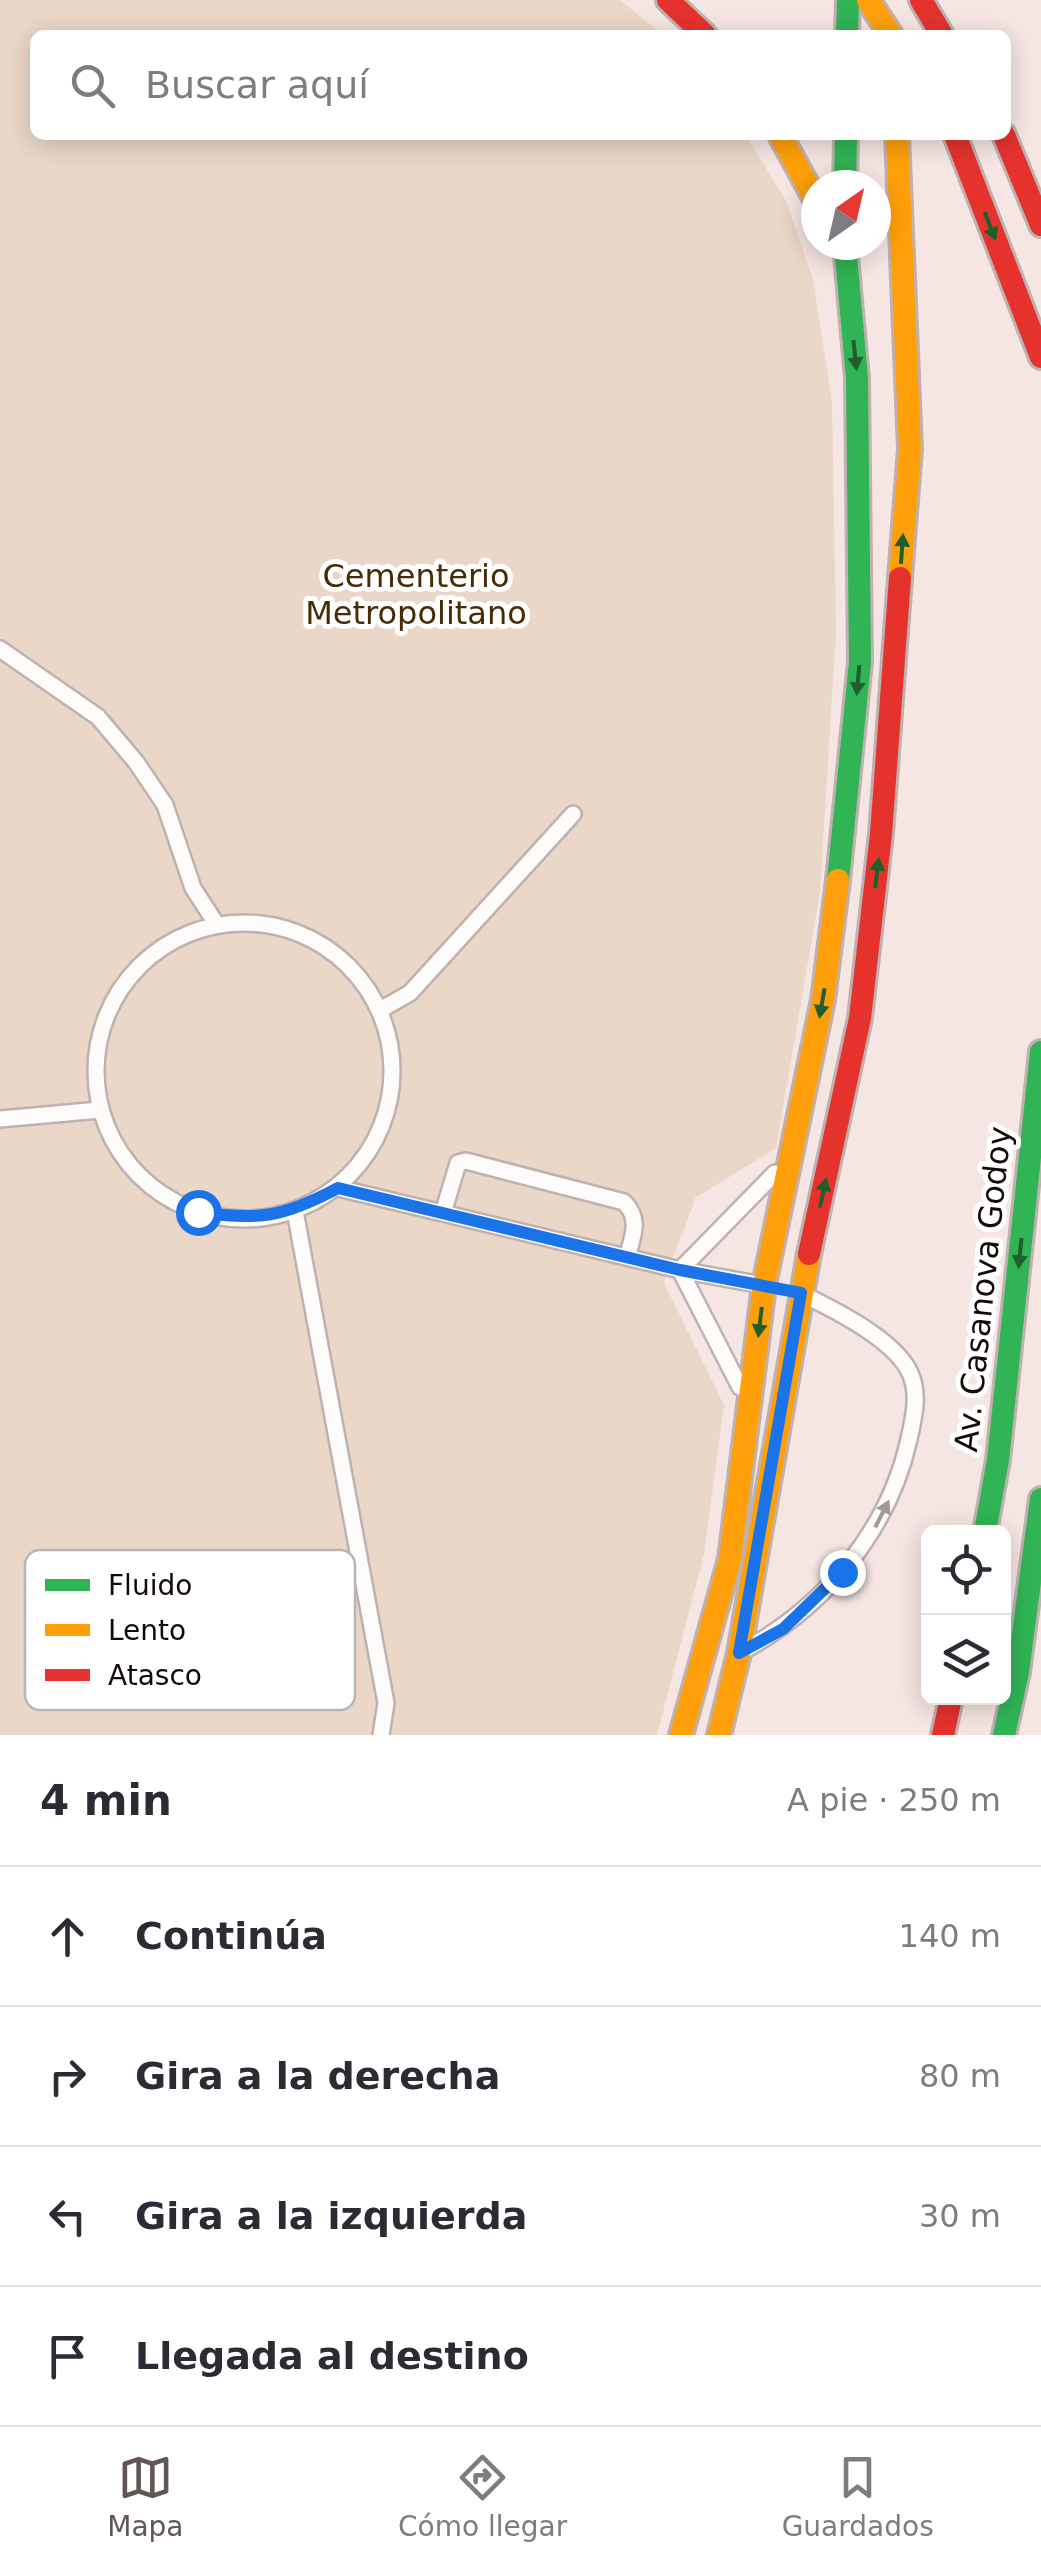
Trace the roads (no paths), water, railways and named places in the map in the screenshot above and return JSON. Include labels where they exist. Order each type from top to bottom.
[{"type":"street","points":[[668,0],[699,30]]},
{"type":"street","points":[[848,0],[848,30]]},
{"type":"street","points":[[868,0],[890,30]]},
{"type":"street","points":[[894,30],[896,0]]},
{"type":"street","points":[[920,0],[939,30]]},
{"type":"street","points":[[783,140],[801,173]]},
{"type":"street","points":[[846,140],[846,170]]},
{"type":"street","points":[[719,1735],[739,1653],[801,1293],[860,1018],[881,834],[910,449],[899,263],[897,140]]},
{"type":"street","points":[[957,140],[1041,357]]},
{"type":"street","points":[[1006,140],[1041,226]]},
{"type":"street","points":[[682,1735],[730,1559],[764,1285],[823,1000],[860,662],[857,378],[843,260]]},
{"type":"street","name":"Av. Casanova Godoy","points":[[986,1525],[998,1460],[1041,1052]]},
{"type":"street","points":[[1004,1735],[1018,1672],[1041,1499]]},
{"type":"street","points":[[943,1735],[949,1705]]},
{"type":"lane","points":[[0,649],[98,717],[136,762],[166,805],[193,888],[217,925]]},
{"type":"lane","points":[[380,1010],[410,993],[574,814]]},
{"type":"lane","points":[[266,924],[313,940],[352,970],[380,1010],[392,1058],[389,1106],[370,1151],[338,1188],[294,1211],[246,1220],[198,1212],[169,1198],[154,1190],[121,1154],[100,1110],[95,1061],[106,1013],[133,972],[171,941],[217,925],[266,924]]},
{"type":"lane","points":[[0,1118],[100,1110]]},
{"type":"lane","points":[[680,1270],[792,1156]]},
{"type":"lane","points":[[443,1213],[458,1163],[466,1161],[624,1202],[632,1210],[636,1224],[627,1257]]},
{"type":"lane","points":[[338,1188],[680,1270],[801,1293],[878,1340],[909,1370],[916,1408],[906,1456],[882,1519],[842,1572],[783,1629],[739,1653]]},
{"type":"lane","points":[[294,1211],[386,1703],[381,1735]]},
{"type":"lane","points":[[680,1270],[750,1405]]},
{"type":"park label","name":"Cementerio Metropolitano","points":[[416,594]]}]
